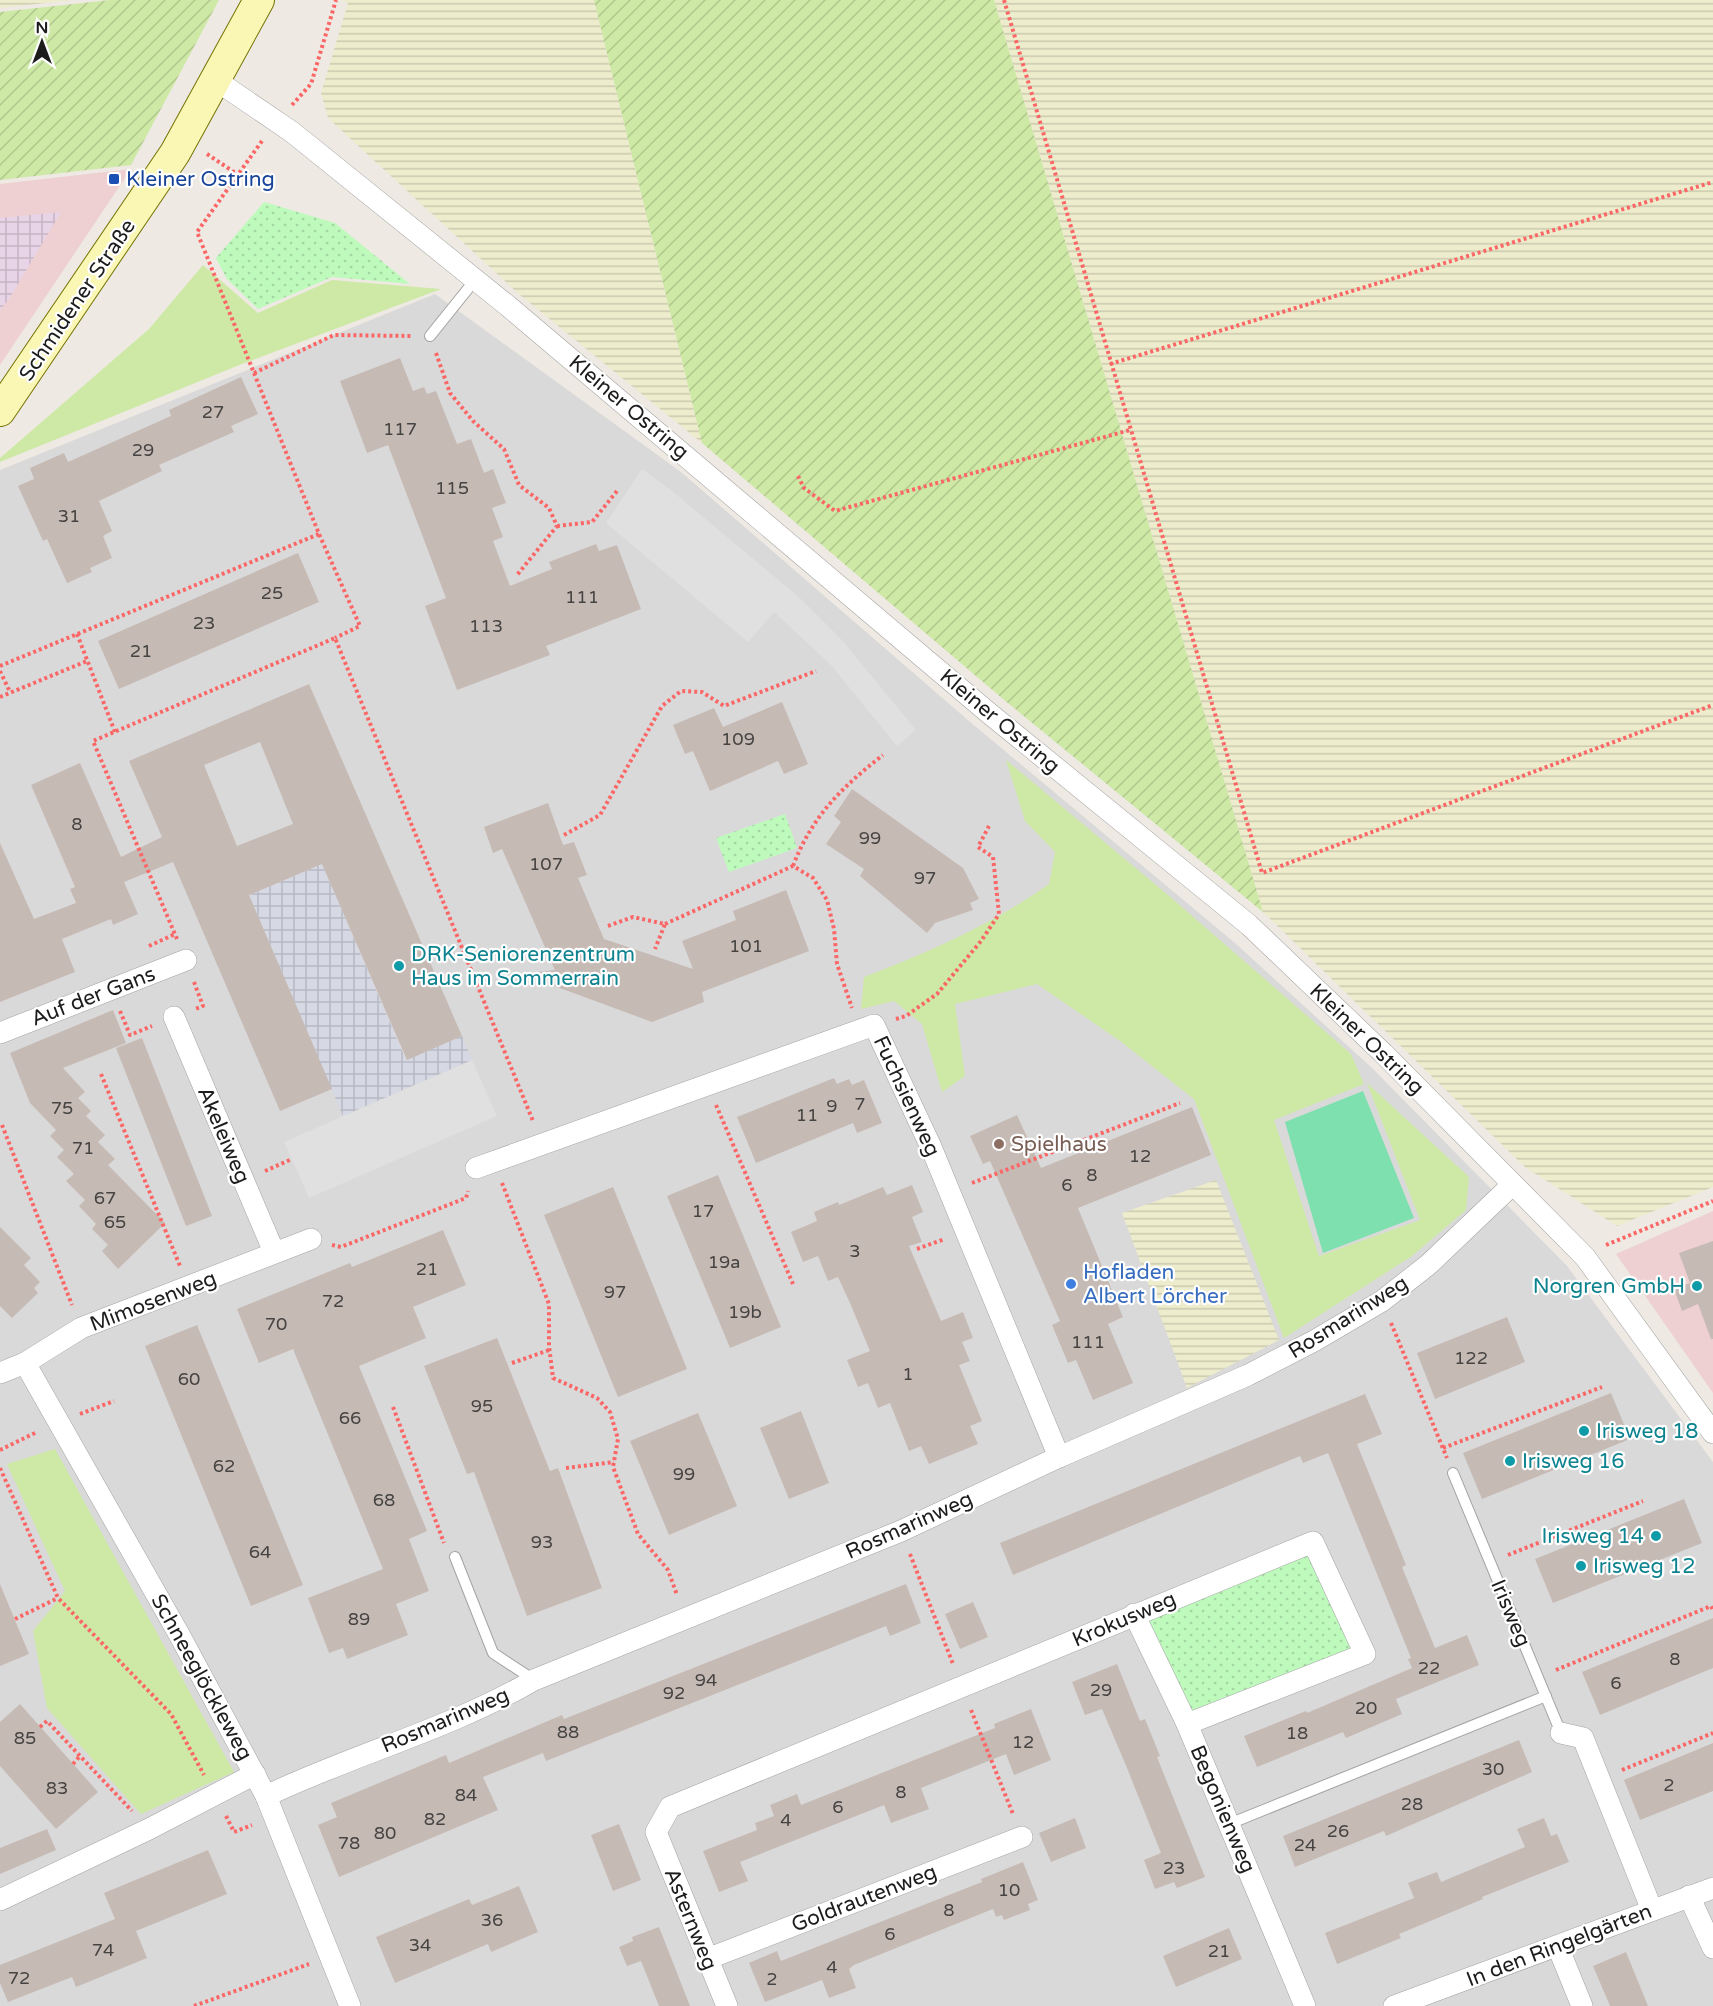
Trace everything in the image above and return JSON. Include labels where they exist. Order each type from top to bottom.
[{"type":"main road","name":"Schmidener Straße","points":[[0,411],[137,212],[217,81],[259,0]]},
{"type":"street","name":"Kleiner Ostring","points":[[217,81],[277,122],[475,280],[990,714],[1249,925],[1384,1054],[1585,1257],[1713,1433]]},
{"type":"street","name":"Auf der Gans","points":[[0,1033],[186,960]]},
{"type":"street","name":"Akeleiweg","points":[[174,1017],[274,1252]]},
{"type":"street","name":"Fuchsienweg","points":[[485,1165],[868,1027],[949,1192],[1059,1457]]},
{"type":"street","name":"Rosmarinweg","points":[[266,1796],[308,1776],[496,1702],[534,1680],[901,1531],[1059,1457],[1248,1375],[1314,1341],[1382,1300],[1428,1265],[1512,1185]]},
{"type":"street","name":"Mimosenweg","points":[[0,1373],[26,1363],[81,1328],[311,1239]]},
{"type":"street","name":"Schneeglöckleweg","points":[[26,1363],[255,1774],[266,1796],[350,2006]]},
{"type":"street","name":"Krokusweg","points":[[656,1832],[670,1807],[1313,1542],[1365,1654],[1187,1724]]},
{"type":"street","name":"Begonienweg","points":[[1134,1614],[1187,1724],[1305,2006]]},
{"type":"street","name":"Irisweg","points":[[1561,1733],[1583,1738],[1652,1910]]},
{"type":"street","points":[[0,1900],[149,1830],[255,1774]]},
{"type":"street","name":"Asternweg","points":[[656,1832],[726,2006]]},
{"type":"street","name":"Goldrautenweg","points":[[707,1959],[1022,1837]]},
{"type":"street","name":"In den Ringelgärten","points":[[1394,2006],[1558,1947],[1713,1887]]},
{"type":"street","points":[[1689,1896],[1713,1948]]},
{"type":"street","points":[[1558,1947],[1582,2006]]},
{"type":"lane","points":[[430,336],[475,280]]},
{"type":"lane","name":"Irisweg","points":[[1453,1473],[1561,1733]]},
{"type":"lane","points":[[455,1557],[493,1653],[534,1680]]},
{"type":"lane","points":[[1229,1824],[1546,1695]]},
{"type":"path","points":[[175,934],[93,741],[360,626],[319,534],[197,232],[277,122],[311,84],[336,0]]},
{"type":"path","points":[[1004,0],[1262,873],[1713,705]]},
{"type":"path","points":[[183,139],[237,174]]},
{"type":"path","points":[[1110,364],[1713,182]]},
{"type":"path","points":[[254,374],[334,335],[430,336],[450,393],[473,421],[504,450],[519,485],[549,508],[557,525]]},
{"type":"path","points":[[798,476],[804,488],[835,511],[1130,430]]},
{"type":"path","points":[[517,575],[557,525],[592,522],[617,491]]},
{"type":"path","points":[[0,666],[319,534]]},
{"type":"path","points":[[77,634],[115,732]]},
{"type":"path","points":[[335,638],[543,1144]]},
{"type":"path","points":[[0,697],[87,661]]},
{"type":"path","points":[[0,671],[10,692]]},
{"type":"path","points":[[564,835],[600,815],[662,706],[681,692],[702,692],[724,706],[816,671]]},
{"type":"path","points":[[608,926],[633,917],[665,924],[794,866],[804,836],[847,783],[883,754]]},
{"type":"path","points":[[794,866],[813,878],[826,900],[834,929],[837,964],[847,998],[868,1027],[906,1016],[937,994],[981,941],[999,914],[993,857],[978,847],[989,826]]},
{"type":"path","points":[[655,949],[665,924]]},
{"type":"path","points":[[101,1074],[189,1288]]},
{"type":"path","points":[[708,1085],[793,1284]]},
{"type":"path","points":[[949,1192],[1180,1103]]},
{"type":"path","points":[[3,1125],[81,1328]]},
{"type":"path","points":[[311,1239],[341,1247],[466,1198],[485,1165]]},
{"type":"path","points":[[485,1165],[549,1304],[549,1350],[553,1377],[597,1398],[610,1412],[618,1439],[614,1467],[638,1534],[668,1570],[685,1618]]},
{"type":"path","points":[[1585,1257],[1606,1245],[1713,1201]]},
{"type":"path","points":[[1382,1300],[1453,1473]]},
{"type":"path","points":[[512,1363],[549,1350]]},
{"type":"path","points":[[1443,1448],[1602,1387]]},
{"type":"path","points":[[566,1468],[614,1462]]},
{"type":"path","points":[[0,1468],[58,1598],[171,1714],[234,1832],[274,1816]]},
{"type":"path","points":[[1491,1562],[1643,1501]]},
{"type":"path","points":[[901,1531],[946,1645]]},
{"type":"path","points":[[15,1620],[58,1598]]},
{"type":"path","points":[[1539,1677],[1712,1606],[1713,1610]]},
{"type":"path","points":[[962,1688],[1022,1837]]},
{"type":"path","points":[[40,1728],[47,1720],[149,1830]]},
{"type":"path","points":[[1599,1779],[1713,1733]]},
{"type":"path","points":[[73,1764],[79,1757]]},
{"type":"path","points":[[194,2006],[330,1956]]},
{"type":"shaded area","points":[[131,169],[0,365],[0,184]]},
{"type":"shaded area","points":[[61,212],[9,299],[0,310],[0,218]]},
{"type":"shaded area","points":[[435,294],[681,472],[969,721],[1235,943],[1372,1068],[1567,1266],[1713,1462],[1713,2006],[0,2006],[0,470]]},
{"type":"shaded area","points":[[642,469],[672,491],[801,599],[841,639],[916,730],[897,746],[831,665],[774,612],[748,642],[606,523]]},
{"type":"shaded area","points":[[322,864],[406,1060],[462,1036],[472,1060],[343,1116],[249,895]]},
{"type":"shaded area","points":[[472,1060],[497,1116],[309,1198],[284,1142]]},
{"type":"shaded area","points":[[1713,1211],[1713,1393],[1616,1254]]},
{"type":"green space","points":[[0,0],[72,0],[0,8]]},
{"type":"green space","points":[[110,0],[219,0],[131,165],[0,180],[0,12]]},
{"type":"green space","points":[[341,0],[594,0],[702,443],[520,295],[328,118],[321,93],[348,3]]},
{"type":"green space","points":[[594,0],[994,0],[1263,912],[1003,699],[702,443]]},
{"type":"green space","points":[[994,0],[1713,0],[1713,1187],[1617,1226],[1525,1167],[1263,912]]},
{"type":"green space","points":[[264,202],[335,223],[410,284],[332,277],[258,309],[227,279],[216,258]]},
{"type":"green space","points":[[203,265],[258,313],[332,280],[441,289],[242,364],[0,462],[0,458],[149,329]]},
{"type":"green space","points":[[1006,760],[1168,895],[1351,1054],[1364,1084],[1274,1120],[1319,1256],[1420,1220],[1367,1083],[1469,1177],[1466,1210],[1412,1256],[1284,1338],[1194,1099],[1120,1041],[1037,984],[955,1004],[965,1076],[942,1092],[922,1024],[894,1001],[861,1009],[864,977],[912,958],[982,925],[1049,884],[1055,852],[1025,821]]},
{"type":"green space","points":[[785,814],[797,848],[729,872],[716,838]]},
{"type":"green space","points":[[1363,1091],[1414,1218],[1323,1253],[1285,1122]]},
{"type":"green space","points":[[1216,1180],[1279,1340],[1187,1388],[1122,1213]]},
{"type":"green space","points":[[55,1449],[234,1772],[141,1814],[47,1708],[33,1631],[65,1591],[7,1464]]},
{"type":"green space","points":[[1313,1542],[1365,1654],[1187,1724],[1134,1614]]},
{"type":"building","points":[[400,358],[413,391],[424,387],[427,394],[436,391],[457,444],[471,439],[484,473],[493,469],[506,503],[492,508],[503,537],[493,541],[510,586],[552,569],[549,562],[596,544],[599,551],[617,545],[641,609],[546,646],[550,655],[457,690],[425,606],[446,598],[388,445],[367,453],[340,381]]},
{"type":"building","points":[[241,377],[258,414],[231,426],[234,432],[159,465],[162,471],[99,501],[112,531],[103,536],[112,558],[90,568],[92,572],[67,583],[47,539],[43,541],[18,486],[34,479],[30,468],[64,453],[68,462],[171,416],[169,410]]},
{"type":"building","points":[[298,553],[319,602],[119,689],[98,641]]},
{"type":"building","name":"DRK-Seniorenzentrum Haus im Sommerrain","points":[[309,684],[462,1036],[407,1060],[322,864],[249,895],[332,1089],[280,1111],[173,862],[124,882],[138,914],[113,925],[111,919],[62,939],[75,972],[0,1002],[0,843],[34,919],[76,903],[70,889],[75,887],[31,785],[80,763],[121,857],[162,837],[129,761]],"holes":[[[260,742],[293,824],[237,846],[204,765]]]},
{"type":"building","points":[[782,702],[808,764],[784,774],[778,761],[710,791],[693,751],[685,754],[673,725],[714,708],[723,727]]},
{"type":"building","points":[[852,789],[963,868],[979,899],[970,903],[973,910],[935,923],[927,933],[860,876],[864,869],[826,844],[841,822],[834,816]]},
{"type":"building","points":[[548,803],[563,845],[574,842],[587,875],[578,878],[604,939],[693,969],[682,941],[736,920],[733,911],[786,890],[809,951],[702,992],[704,1002],[652,1022],[522,974],[555,970],[502,849],[493,853],[484,827]]},
{"type":"building","points":[[113,1010],[126,1043],[63,1068],[85,1092],[78,1098],[91,1111],[86,1116],[105,1135],[98,1142],[115,1159],[108,1165],[165,1223],[118,1269],[102,1251],[108,1245],[92,1229],[96,1224],[79,1206],[85,1200],[66,1181],[74,1174],[57,1157],[64,1150],[50,1136],[56,1130],[30,1103],[10,1053]]},
{"type":"building","points":[[142,1038],[212,1216],[186,1226],[116,1048]]},
{"type":"building","points":[[834,1078],[837,1084],[849,1079],[852,1085],[864,1080],[882,1123],[857,1133],[853,1123],[756,1163],[737,1117]]},
{"type":"building","points":[[1192,1107],[1211,1155],[1078,1208],[1123,1317],[1108,1324],[1133,1383],[1093,1400],[1076,1360],[1068,1363],[1052,1325],[1060,1321],[990,1161],[983,1164],[970,1136],[1017,1115],[1041,1168]]},
{"type":"building","points":[[718,1175],[781,1327],[730,1348],[667,1196]]},
{"type":"building","points":[[912,1185],[923,1212],[912,1217],[922,1242],[909,1246],[941,1321],[963,1312],[973,1338],[962,1342],[970,1361],[959,1365],[982,1421],[970,1426],[978,1444],[929,1464],[921,1446],[909,1451],[890,1403],[878,1408],[868,1383],[858,1387],[847,1360],[870,1351],[850,1303],[838,1277],[828,1281],[818,1256],[803,1262],[791,1232],[817,1221],[814,1212],[838,1202],[839,1205],[883,1187],[887,1195]]},
{"type":"building","points":[[613,1187],[687,1369],[618,1397],[544,1215]]},
{"type":"building","points":[[0,1227],[31,1258],[24,1265],[40,1282],[34,1288],[38,1293],[12,1318],[0,1306]]},
{"type":"building","points":[[443,1230],[466,1285],[413,1307],[426,1338],[359,1366],[427,1531],[409,1539],[429,1591],[396,1604],[408,1635],[347,1659],[343,1648],[329,1653],[308,1598],[383,1569],[293,1349],[259,1363],[237,1309],[350,1263],[352,1267]]},
{"type":"building","name":"Norgren GmbH","points":[[1713,1241],[1713,1339],[1711,1339],[1698,1304],[1682,1311],[1674,1289],[1690,1283],[1679,1253]]},
{"type":"building","points":[[1507,1317],[1525,1362],[1435,1399],[1417,1353]]},
{"type":"building","points":[[197,1325],[303,1585],[251,1606],[145,1346]]},
{"type":"building","points":[[497,1338],[550,1471],[558,1468],[602,1588],[527,1616],[474,1472],[467,1474],[424,1366]]},
{"type":"building","points":[[1611,1393],[1630,1439],[1482,1499],[1463,1453]]},
{"type":"building","points":[[1365,1394],[1382,1434],[1357,1444],[1406,1565],[1402,1567],[1435,1648],[1467,1635],[1479,1665],[1396,1699],[1402,1714],[1346,1738],[1343,1732],[1257,1767],[1244,1736],[1306,1711],[1307,1713],[1412,1668],[1408,1659],[1411,1658],[1328,1453],[1303,1463],[1300,1456],[1013,1575],[1000,1543]]},
{"type":"building","points":[[801,1411],[829,1483],[789,1499],[760,1428]]},
{"type":"building","points":[[698,1413],[737,1506],[669,1535],[630,1441]]},
{"type":"building","points":[[1684,1499],[1702,1543],[1553,1603],[1535,1559]]},
{"type":"building","points":[[0,1584],[29,1654],[0,1666]]},
{"type":"building","points":[[906,1584],[921,1623],[890,1636],[886,1626],[546,1761],[543,1753],[483,1777],[498,1810],[339,1877],[318,1825],[337,1817],[331,1803],[446,1755],[449,1763],[562,1715],[564,1719]]},
{"type":"building","points":[[973,1602],[988,1637],[960,1649],[945,1614]]},
{"type":"building","points":[[1713,1618],[1713,1668],[1600,1715],[1582,1672]]},
{"type":"building","points":[[1117,1664],[1140,1721],[1145,1719],[1160,1756],[1157,1757],[1205,1877],[1177,1888],[1174,1882],[1155,1889],[1144,1860],[1161,1853],[1127,1768],[1102,1709],[1085,1715],[1072,1682]]},
{"type":"building","points":[[20,1704],[98,1792],[56,1829],[0,1766],[0,1722]]},
{"type":"building","points":[[1031,1709],[1051,1760],[1014,1775],[1006,1754],[921,1788],[929,1809],[891,1823],[884,1805],[740,1862],[748,1881],[719,1892],[703,1851],[757,1830],[755,1823],[774,1816],[770,1805],[797,1794],[801,1805],[995,1728],[994,1724]]},
{"type":"building","points":[[1519,1740],[1532,1772],[1386,1836],[1384,1831],[1295,1867],[1283,1836]]},
{"type":"building","points":[[1713,1743],[1713,1791],[1640,1820],[1624,1780]]},
{"type":"building","points":[[1075,1818],[1086,1848],[1051,1862],[1039,1833]]},
{"type":"building","points":[[1544,1818],[1551,1836],[1557,1834],[1569,1862],[1482,1897],[1483,1899],[1399,1934],[1401,1938],[1337,1964],[1325,1933],[1414,1898],[1408,1883],[1437,1872],[1441,1882],[1525,1847],[1517,1829]]},
{"type":"building","points":[[619,1824],[641,1880],[613,1891],[591,1835]]},
{"type":"building","points":[[47,1829],[56,1850],[0,1874],[0,1848]]},
{"type":"building","points":[[208,1850],[227,1894],[136,1931],[147,1958],[76,1987],[72,1977],[8,2002],[0,1983],[0,1965],[115,1919],[104,1893]]},
{"type":"building","points":[[1023,1862],[1038,1900],[1028,1904],[1030,1910],[1004,1920],[1002,1915],[996,1917],[993,1909],[854,1965],[849,1969],[856,1988],[829,1998],[822,1980],[765,2002],[749,1963],[777,1951],[781,1961],[982,1882],[981,1879]]},
{"type":"building","points":[[519,1886],[538,1932],[491,1952],[488,1944],[395,1983],[376,1937],[469,1899],[472,1905]]},
{"type":"building","points":[[659,1927],[690,2006],[659,2006],[641,1961],[627,1966],[619,1947],[633,1941],[632,1937]]},
{"type":"building","points":[[1229,1928],[1242,1959],[1176,1987],[1163,1956]]},
{"type":"building","points":[[1626,1952],[1648,2006],[1610,2006],[1593,1966]]},
{"type":"place","name":"Kleiner Ostring","points":[[114,179]]},
{"type":"place","name":"DRK-Seniorenzentrum Haus im Sommerrain","points":[[399,966]]},
{"type":"place","name":"Spielhaus","points":[[999,1144]]},
{"type":"place","name":"Hofladen Albert Lörcher","points":[[1071,1284]]},
{"type":"place","name":"Norgren GmbH","points":[[1697,1286]]},
{"type":"place","name":"Irisweg 18","points":[[1584,1431]]},
{"type":"place","name":"Irisweg 16","points":[[1510,1461]]},
{"type":"place","name":"Irisweg 14","points":[[1656,1536]]},
{"type":"place","name":"Irisweg 12","points":[[1581,1566]]}]
